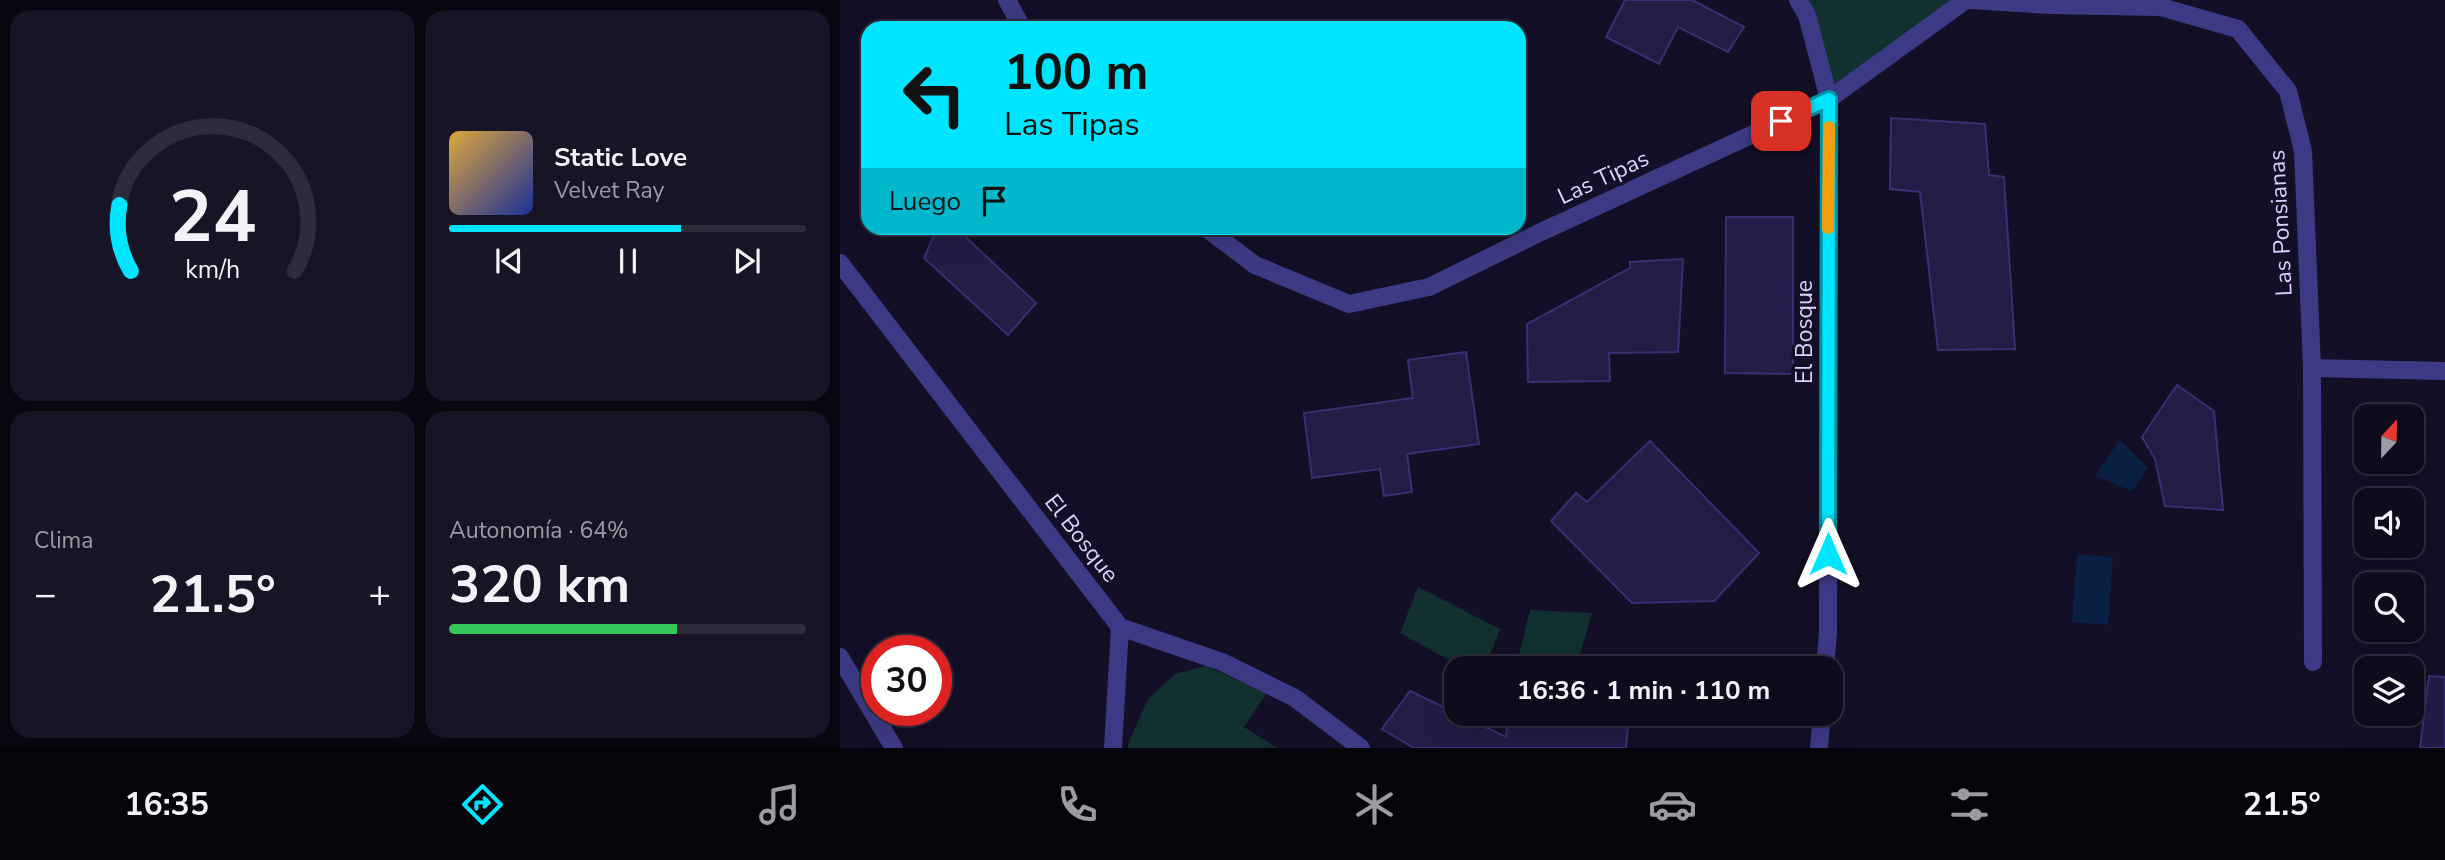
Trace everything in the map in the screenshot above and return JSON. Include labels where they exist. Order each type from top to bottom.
[{"type":"street","points":[[1007,0],[1018,21]]},
{"type":"street","name":"El Bosque","points":[[1798,0],[1807,15],[1829,99],[1826,656]]},
{"type":"street","name":"Las Tipas","points":[[1215,235],[1255,265],[1349,304],[1429,287],[1829,99],[1968,0]]},
{"type":"street","name":"Las Ponsianas","points":[[1968,0],[2161,7],[2238,29],[2288,92],[2303,151],[2312,368],[2313,662]]},
{"type":"street","name":"El Bosque","points":[[840,263],[1120,627]]},
{"type":"street","points":[[2312,368],[2445,370]]},
{"type":"street","points":[[1113,748],[1120,627],[1222,662],[1295,698],[1361,748]]},
{"type":"street","points":[[840,657],[894,748]]},
{"type":"street","points":[[1819,748],[1821,726]]},
{"type":"green space","points":[[1798,0],[1966,0],[1829,99]]},
{"type":"green space","points":[[1418,587],[1500,629],[1490,656],[1444,657],[1400,633]]},
{"type":"green space","points":[[1530,610],[1592,613],[1579,656],[1519,656]]},
{"type":"green space","points":[[1206,666],[1267,693],[1244,727],[1277,748],[1128,748],[1148,699],[1175,674]]},
{"type":"water","points":[[2120,440],[2148,468],[2132,491],[2095,476]]},
{"type":"water","points":[[2077,554],[2113,557],[2108,625],[2072,622]]},
{"type":"building","points":[[1625,0],[1692,0],[1744,27],[1728,52],[1678,27],[1659,64],[1606,37]]},
{"type":"building","points":[[1891,118],[1985,124],[1989,175],[2004,177],[2015,349],[1938,350],[1920,192],[1890,189]]},
{"type":"building","points":[[1726,217],[1793,217],[1793,374],[1725,373]]},
{"type":"building","points":[[934,235],[963,235],[1036,303],[1008,335],[924,258]]},
{"type":"building","points":[[1683,259],[1678,352],[1609,353],[1610,381],[1528,382],[1527,324],[1630,268],[1630,262]]},
{"type":"building","points":[[1466,352],[1479,444],[1407,454],[1412,492],[1384,496],[1380,469],[1312,478],[1304,413],[1413,398],[1408,360]]},
{"type":"building","points":[[2177,385],[2214,411],[2223,510],[2165,506],[2155,459],[2142,437]]},
{"type":"building","points":[[1650,441],[1759,553],[1714,601],[1632,603],[1551,521],[1576,493],[1587,502]]},
{"type":"building","points":[[2429,676],[2445,677],[2445,748],[2420,748]]},
{"type":"building","points":[[1410,691],[1444,707],[1444,726],[1483,726],[1506,737],[1507,726],[1628,726],[1626,748],[1414,748],[1382,729]]},
{"type":"slow traffic","points":[[1828,228],[1829,127]]},
{"type":"route","points":[[1781,121],[1829,99],[1828,554]]}]
